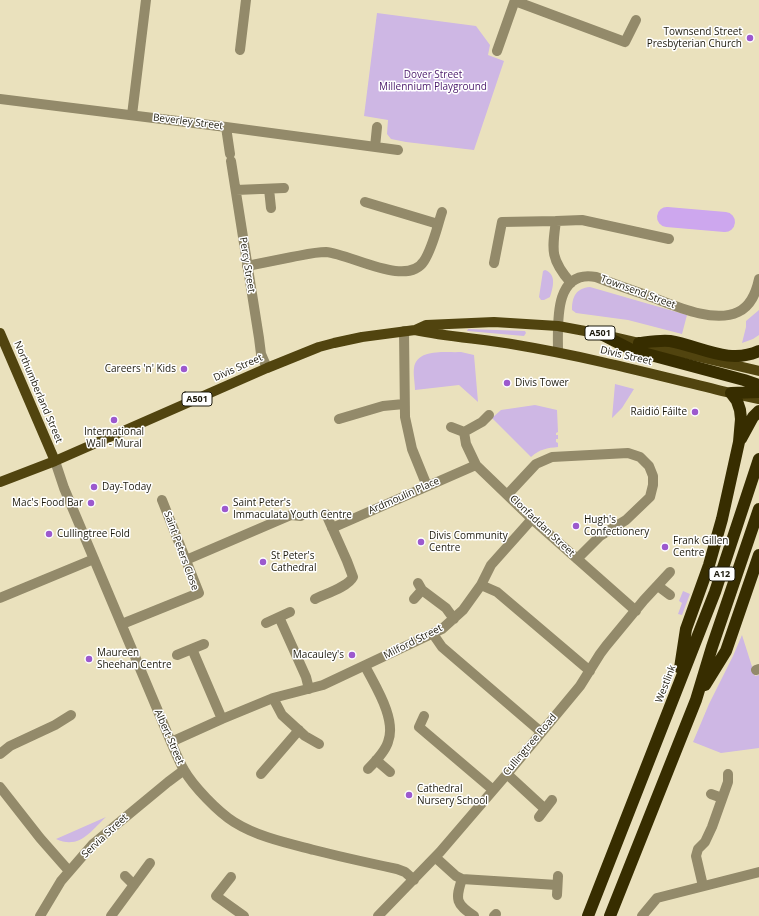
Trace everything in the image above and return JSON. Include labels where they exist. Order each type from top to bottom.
[{"type":"highway","points":[[601,334],[632,350],[759,385]]},
{"type":"highway","points":[[639,343],[668,341],[728,357],[743,357],[759,352]]},
{"type":"highway","points":[[731,393],[759,392]]},
{"type":"highway","points":[[677,686],[686,629],[709,565],[722,520],[739,442],[741,419],[740,410],[737,400],[731,393]]},
{"type":"highway","points":[[739,442],[753,417],[759,411]]},
{"type":"highway","name":"Westlink","points":[[588,916],[715,592],[759,459]]},
{"type":"highway","name":"A12","points":[[610,916],[696,700],[712,647],[759,509]]},
{"type":"highway","points":[[696,700],[726,651],[759,555]]},
{"type":"main road","name":"Divis Street","points":[[415,330],[426,325],[494,322],[558,326],[601,334],[759,371]]},
{"type":"main road","name":"Divis Street","points":[[55,461],[294,356],[334,343],[362,337],[415,330],[441,336],[498,342],[558,352],[759,399]]},
{"type":"main road","name":"Northumberland Street","points":[[0,333],[55,461]]},
{"type":"main road","name":"A501","points":[[0,482],[55,461]]},
{"type":"street","points":[[132,115],[146,0]]},
{"type":"street","points":[[240,50],[246,0]]},
{"type":"street","points":[[497,51],[515,0],[625,42],[636,20]]},
{"type":"street","name":"Beverley Street","points":[[0,99],[398,150]]},
{"type":"street","name":"Percy Street","points":[[226,127],[247,266],[262,354],[267,368]]},
{"type":"street","points":[[375,147],[377,127]]},
{"type":"street","points":[[236,190],[284,188]]},
{"type":"street","points":[[270,189],[271,208]]},
{"type":"street","points":[[365,202],[438,224]]},
{"type":"street","points":[[247,266],[326,252],[338,254],[390,271],[408,271],[423,263],[427,256],[442,212]]},
{"type":"street","points":[[494,262],[502,222],[582,220],[669,240]]},
{"type":"street","points":[[556,221],[553,254],[557,263],[571,283],[565,289],[561,297],[558,326],[558,352]]},
{"type":"street","name":"Townsend Street","points":[[571,283],[583,276],[596,277],[686,310],[704,314],[729,315],[738,312],[753,299],[759,279]]},
{"type":"street","points":[[404,331],[404,404],[406,423],[412,449],[427,486]]},
{"type":"street","points":[[339,419],[383,406],[404,404]]},
{"type":"street","points":[[451,427],[464,432],[482,422],[489,415]]},
{"type":"street","name":"Clonfaddan Street","points":[[464,432],[466,444],[476,465],[508,494],[532,519],[636,611]]},
{"type":"street","points":[[508,494],[536,464],[552,457],[596,458],[628,453],[640,457],[649,466],[653,476],[653,485],[650,497],[626,520],[600,536],[577,559]]},
{"type":"street","name":"Albert Street","points":[[55,461],[59,476],[171,742],[184,770],[195,785],[224,815],[250,831],[291,844],[405,872],[414,880]]},
{"type":"street","name":"Ardmoulin Place","points":[[332,528],[476,465]]},
{"type":"street","name":"Saint Peters Close","points":[[122,624],[199,593],[162,500]]},
{"type":"street","points":[[315,599],[346,585],[351,581],[352,577],[326,514]]},
{"type":"street","points":[[186,560],[291,515],[301,516]]},
{"type":"street","name":"Milford Street","points":[[171,742],[222,718],[272,698],[323,685],[442,629],[463,610],[481,585],[491,565],[532,519]]},
{"type":"street","points":[[0,598],[94,559]]},
{"type":"street","name":"Cullingtree Road","points":[[378,916],[435,857],[506,774],[580,686],[600,654],[670,572]]},
{"type":"street","points":[[481,585],[497,592],[590,671]]},
{"type":"street","points":[[414,599],[420,586],[446,608],[454,619]]},
{"type":"street","points":[[658,586],[670,595]]},
{"type":"street","points":[[266,623],[290,612]]},
{"type":"street","points":[[279,617],[306,677],[309,689]]},
{"type":"street","points":[[433,634],[442,647],[541,732]]},
{"type":"street","points":[[177,655],[204,644]]},
{"type":"street","points":[[192,649],[222,718]]},
{"type":"street","points":[[366,666],[389,716],[391,727],[388,742],[368,769]]},
{"type":"street","points":[[272,698],[282,715],[299,730],[319,744]]},
{"type":"street","points":[[0,754],[10,746],[55,725],[71,715]]},
{"type":"street","points":[[424,716],[419,728],[492,789]]},
{"type":"street","points":[[261,774],[299,730]]},
{"type":"street","points":[[376,760],[390,772]]},
{"type":"street","name":"Servia Street","points":[[40,916],[69,871],[93,844],[162,786],[184,770]]},
{"type":"street","points":[[506,774],[542,813],[552,800]]},
{"type":"street","points":[[703,886],[696,856],[698,849],[705,842],[712,827],[728,782],[728,774]]},
{"type":"street","points":[[0,787],[40,838],[69,871]]},
{"type":"street","points":[[711,794],[722,798]]},
{"type":"street","points":[[435,857],[456,876],[462,879],[558,880],[557,895]]},
{"type":"street","points":[[111,916],[150,863]]},
{"type":"street","points":[[642,916],[657,898],[759,872]]},
{"type":"street","points":[[126,876],[134,885]]},
{"type":"street","points":[[231,877],[216,896],[244,916]]},
{"type":"street","points":[[462,879],[458,892],[459,905],[474,916]]},
{"type":"green space","name":"Dover Street Millennium Playground","points":[[377,13],[476,26],[490,45],[488,55],[504,61],[474,150],[391,139],[387,134],[388,120],[364,116]]},
{"type":"green space","points":[[545,270],[549,272],[553,278],[553,286],[550,297],[541,300],[539,297],[543,271]]},
{"type":"green space","points":[[590,287],[687,315],[682,334],[628,320],[576,313],[572,310],[574,297],[581,289]]},
{"type":"green space","points":[[759,310],[759,335],[742,343],[746,321]]},
{"type":"green space","points":[[468,329],[525,331],[526,333],[524,336],[467,331]]},
{"type":"green space","points":[[440,352],[461,352],[474,355],[478,402],[459,385],[415,390],[414,368],[420,357],[426,354]]},
{"type":"green space","points":[[615,384],[634,389],[622,408],[612,418]]},
{"type":"green space","points":[[535,405],[557,410],[558,432],[556,435],[558,435],[558,439],[556,439],[556,442],[558,443],[558,447],[544,449],[531,457],[492,418],[501,410]]},
{"type":"green space","points":[[683,591],[690,594],[682,615],[678,614],[682,603],[679,601]]},
{"type":"green space","points":[[742,635],[755,676],[759,675],[759,748],[721,753],[693,742],[709,704]]},
{"type":"green space","points":[[106,817],[90,833],[78,841],[64,842],[56,839]]},
{"type":"waterway","points":[[667,217],[725,222]]},
{"type":"place","name":"Townsend Street Presbyterian Church","points":[[750,38]]},
{"type":"place","name":"Careers 'n' Kids","points":[[184,369]]},
{"type":"place","name":"Divis Tower","points":[[507,383]]},
{"type":"place","name":"Raidió Fáilte","points":[[695,412]]},
{"type":"place","name":"International Wall - Mural","points":[[114,420]]},
{"type":"place","name":"Day-Today","points":[[94,487]]},
{"type":"place","name":"Mac's Food Bar","points":[[91,503]]},
{"type":"place","name":"Saint Peter's Immaculata Youth Centre","points":[[225,509]]},
{"type":"place","name":"Hugh's Confectionery","points":[[576,526]]},
{"type":"place","name":"Cullingtree Fold","points":[[49,534]]},
{"type":"place","name":"Divis Community Centre","points":[[421,542]]},
{"type":"place","name":"Frank Gillen Centre","points":[[665,547]]},
{"type":"place","name":"St Peter's Cathedral","points":[[263,562]]},
{"type":"place","name":"Macauley's","points":[[352,655]]},
{"type":"place","name":"Maureen Sheehan Centre","points":[[89,659]]},
{"type":"place","name":"Cathedral Nursery School","points":[[409,795]]}]
